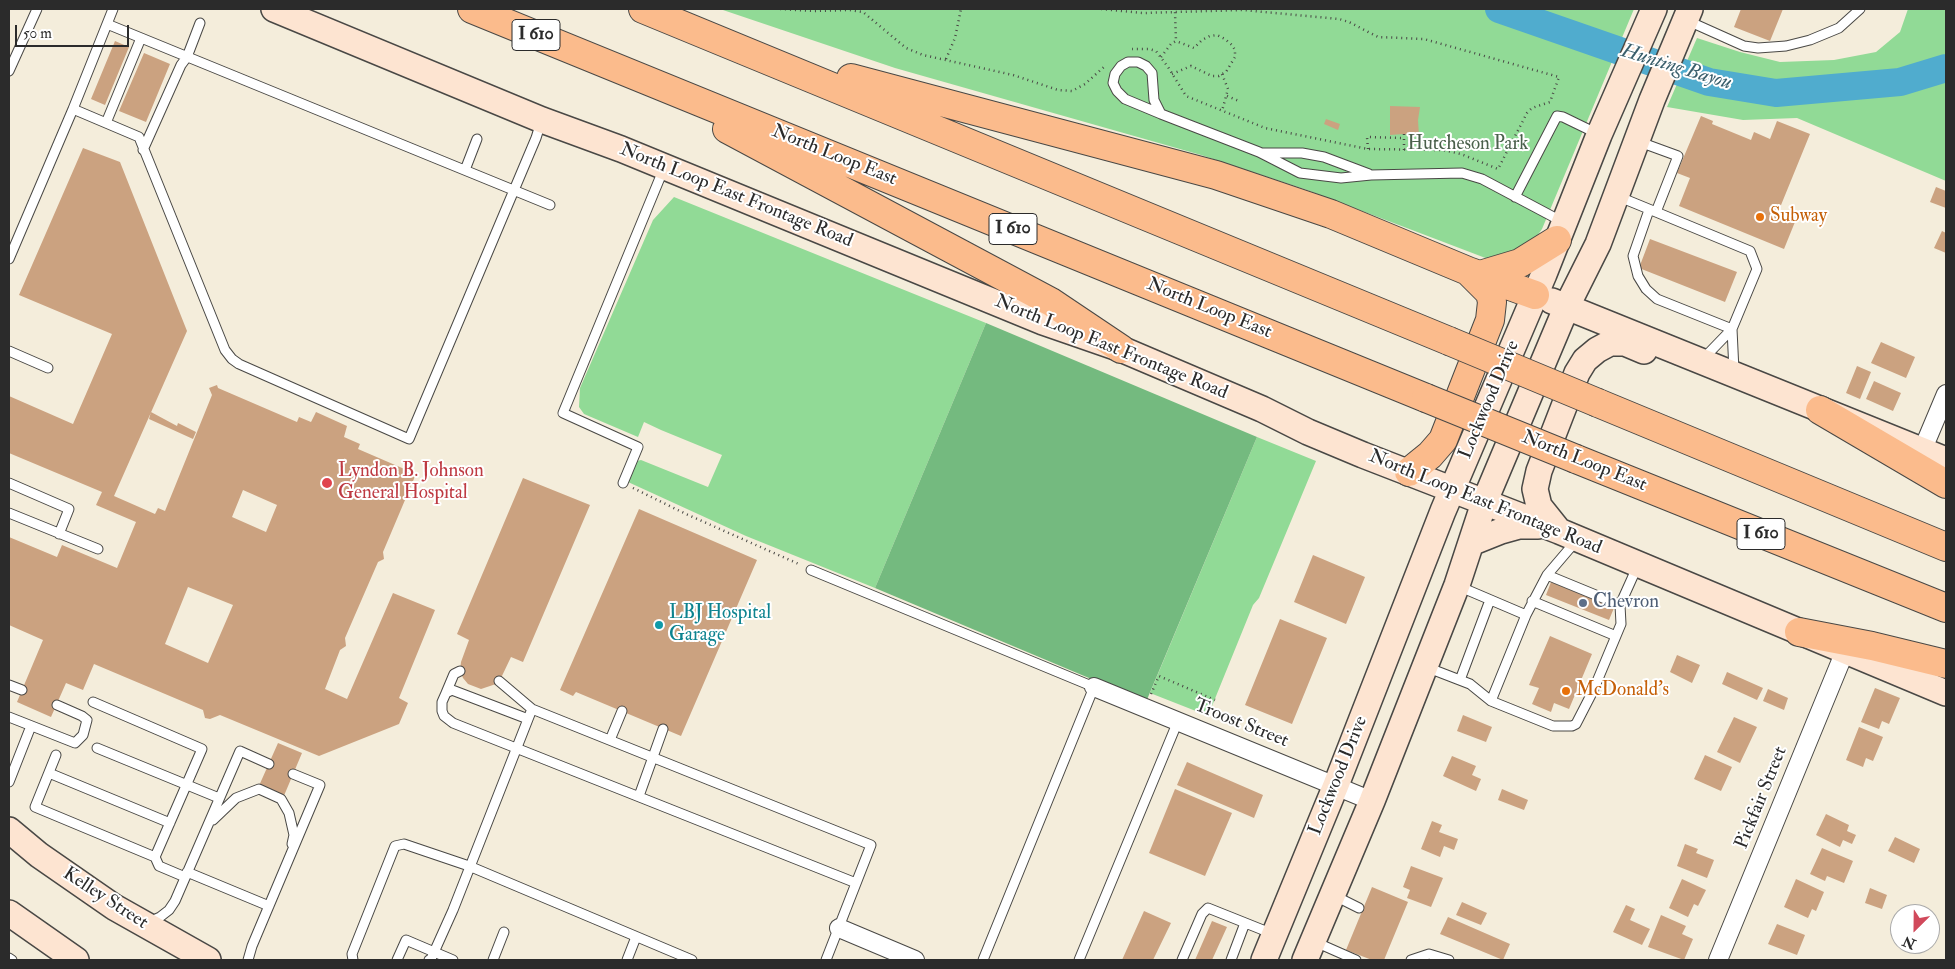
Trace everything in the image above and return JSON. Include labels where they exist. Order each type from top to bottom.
[{"type":"highway","name":"North Loop East","points":[[472,9],[1946,608]]},
{"type":"highway","points":[[643,9],[718,38],[1946,547]]},
{"type":"highway","points":[[718,38],[894,89],[1216,175],[1331,214],[1474,273],[1535,295]]},
{"type":"highway","points":[[600,61],[1051,302],[1121,349]]},
{"type":"highway","points":[[1474,273],[1520,263],[1561,231]]},
{"type":"highway","points":[[1409,472],[1436,450],[1442,440],[1490,320],[1492,302],[1490,293],[1474,273]]},
{"type":"highway","points":[[1820,410],[1946,484]]},
{"type":"highway","points":[[1799,632],[1872,646],[1946,664]]},
{"type":"main road","name":"North Loop East Frontage Road","points":[[274,9],[539,129],[664,167],[1043,322],[1121,349],[1262,408],[1308,432],[1638,564],[1946,693]]},
{"type":"main road","name":"Lockwood Drive","points":[[1264,960],[1336,785],[1452,490],[1535,295],[1599,135],[1654,9]]},
{"type":"main road","name":"Lockwood Drive","points":[[1309,951],[1372,801],[1458,586],[1484,503],[1567,306],[1598,244],[1652,100],[1688,14]]},
{"type":"main road","points":[[1535,295],[1567,306],[1946,460]]},
{"type":"main road","points":[[1559,532],[1538,506],[1536,480],[1577,373],[1586,360],[1603,346],[1617,342],[1632,345],[1676,364],[1701,361]]},
{"type":"main road","points":[[1471,543],[1510,528],[1559,532]]},
{"type":"main road","name":"Kelley Street","points":[[9,830],[39,855],[114,907],[208,960]]},
{"type":"main road","points":[[9,913],[76,960]]},
{"type":"street","points":[[1922,451],[1946,394]]},
{"type":"street","name":"Pickfair Street","points":[[1718,960],[1845,651]]},
{"type":"street","name":"Troost Street","points":[[1094,687],[1372,801]]},
{"type":"street","points":[[839,928],[916,960]]},
{"type":"lane","points":[[9,71],[36,9]]},
{"type":"lane","points":[[9,259],[113,9]]},
{"type":"lane","points":[[1688,14],[1744,46],[1758,48],[1786,46],[1810,40],[1839,28],[1860,9]]},
{"type":"lane","points":[[144,150],[181,65],[187,57],[200,23]]},
{"type":"lane","points":[[107,24],[550,205]]},
{"type":"lane","points":[[106,123],[141,38]]},
{"type":"lane","points":[[1161,114],[1154,100],[1152,73],[1146,66],[1138,62],[1128,62],[1121,66],[1115,74],[1113,82],[1117,91],[1125,99],[1161,114],[1259,152],[1300,173],[1341,178],[1372,175],[1462,173],[1482,179],[1515,197],[1561,231]]},
{"type":"lane","points":[[73,109],[139,137],[222,342],[232,359],[239,364],[410,439],[539,129]]},
{"type":"lane","points":[[1515,197],[1557,116],[1563,116],[1599,135]]},
{"type":"lane","points":[[465,170],[477,139]]},
{"type":"lane","points":[[1637,141],[1678,156],[1633,256],[1638,276],[1657,299],[1732,329]]},
{"type":"lane","points":[[1259,152],[1302,153],[1324,157],[1372,175]]},
{"type":"lane","points":[[623,483],[638,447],[563,413],[664,167]]},
{"type":"lane","points":[[1616,196],[1750,250],[1757,269],[1732,329],[1701,361]]},
{"type":"lane","points":[[1732,329],[1734,374]]},
{"type":"lane","points":[[9,352],[48,368]]},
{"type":"lane","points":[[9,483],[69,509],[59,534]]},
{"type":"lane","points":[[9,513],[98,549]]},
{"type":"lane","points":[[1491,701],[1532,601],[1547,575],[1559,532]]},
{"type":"lane","points":[[1426,666],[1470,684],[1491,701],[1552,726],[1572,726],[1576,724],[1592,691],[1621,624],[1620,605],[1638,564]]},
{"type":"lane","points":[[811,570],[1094,687],[983,960]]},
{"type":"lane","points":[[1547,575],[1620,605]]},
{"type":"lane","points":[[1458,586],[1526,615]]},
{"type":"lane","points":[[1460,680],[1490,600]]},
{"type":"lane","points":[[1532,601],[1616,636]]},
{"type":"lane","points":[[460,671],[454,674],[442,702],[444,716],[453,723],[856,883]]},
{"type":"lane","points":[[499,681],[532,709],[870,845],[826,960]]},
{"type":"lane","points":[[9,685],[22,690]]},
{"type":"lane","points":[[446,693],[452,690],[528,719]]},
{"type":"lane","points":[[93,702],[202,749],[156,857],[159,866],[269,906]]},
{"type":"lane","points":[[9,717],[75,743],[83,735],[87,720],[57,705]]},
{"type":"lane","points":[[431,958],[453,910],[532,709]]},
{"type":"lane","points":[[610,740],[622,711]]},
{"type":"lane","points":[[1079,960],[1178,721]]},
{"type":"lane","points":[[9,782],[31,726]]},
{"type":"lane","points":[[639,796],[663,729]]},
{"type":"lane","points":[[97,748],[219,798]]},
{"type":"lane","points":[[143,925],[160,917],[169,910],[175,901],[240,751],[269,764]]},
{"type":"lane","points":[[56,755],[35,807],[156,857]]},
{"type":"lane","points":[[49,773],[170,823]]},
{"type":"lane","points":[[248,960],[252,946],[320,785],[293,774]]},
{"type":"lane","points":[[206,827],[219,812],[236,798],[259,789],[282,799],[289,813],[294,835],[290,857]]},
{"type":"lane","points":[[354,960],[352,954],[395,846],[404,844],[469,866],[692,960]]},
{"type":"lane","points":[[1332,895],[1359,908]]},
{"type":"lane","points":[[1182,960],[1202,914],[1208,908],[1274,935]]},
{"type":"lane","points":[[1231,960],[1245,923]]},
{"type":"lane","points":[[493,960],[504,932]]},
{"type":"lane","points":[[627,960],[636,937]]},
{"type":"lane","points":[[397,960],[406,940],[431,958],[453,960]]},
{"type":"lane","points":[[1309,951],[1356,960]]},
{"type":"lane","points":[[1411,960],[1429,954],[1449,960]]},
{"type":"path","points":[[780,9],[850,10],[863,12],[906,48],[923,55],[1013,74],[1058,90],[1072,91],[1085,84],[1109,62]]},
{"type":"path","points":[[946,59],[955,38],[961,9]]},
{"type":"path","points":[[1101,9],[1143,13],[1243,10],[1339,19],[1378,37],[1424,39],[1559,77],[1550,102],[1532,108],[1527,113],[1498,169],[1461,154],[1443,150],[1368,149],[1266,128],[1186,96],[1156,51],[1149,49],[1128,50]]},
{"type":"path","points":[[1175,12],[1176,41]]},
{"type":"path","points":[[1172,74],[1191,66],[1212,76],[1222,74],[1232,64],[1235,50],[1225,39],[1217,35],[1210,36],[1194,48],[1176,41]]},
{"type":"path","points":[[1161,57],[1171,44],[1176,41]]},
{"type":"path","points":[[1222,74],[1226,83],[1227,96],[1222,111]]},
{"type":"path","points":[[1227,96],[1239,101]]},
{"type":"path","points":[[1404,134],[1404,150]]},
{"type":"path","points":[[1368,149],[1367,137],[1404,138]]},
{"type":"path","points":[[623,483],[686,514],[811,570]]},
{"type":"path","points":[[1145,708],[1159,676],[1215,700]]},
{"type":"green space","name":"Hutcheson Park","points":[[720,9],[1634,9],[1542,229],[1525,253],[1496,262],[1307,190],[1201,155],[895,68]]},
{"type":"green space","points":[[1908,9],[1946,9],[1946,181],[1797,118],[1743,120],[1667,107],[1697,38],[1740,52],[1780,62],[1834,60],[1876,52],[1900,32]]},
{"type":"green space","points":[[674,197],[986,323],[875,588],[746,536],[628,482],[637,461],[641,460],[708,487],[722,455],[644,422],[638,437],[584,414],[579,407],[580,388],[653,220]]},
{"type":"green space","points":[[986,323],[1257,437],[1146,702],[875,588]]},
{"type":"green space","points":[[1257,437],[1316,461],[1259,598],[1253,605],[1212,706],[1206,715],[1150,693]]},
{"type":"building","points":[[1741,9],[1783,9],[1770,41],[1734,27]]},
{"type":"building","points":[[115,41],[129,47],[105,105],[91,99]]},
{"type":"building","points":[[144,53],[170,64],[146,122],[119,111]]},
{"type":"building","points":[[1390,106],[1420,107],[1418,120],[1419,136],[1390,135]]},
{"type":"building","points":[[1701,116],[1713,121],[1712,124],[1751,140],[1754,132],[1770,139],[1777,121],[1810,134],[1779,210],[1797,217],[1784,249],[1679,206],[1690,178],[1677,173]]},
{"type":"building","points":[[1326,119],[1340,124],[1338,130],[1324,124]]},
{"type":"building","points":[[83,148],[120,162],[187,331],[114,496],[155,514],[158,508],[165,511],[212,395],[209,388],[217,385],[218,388],[297,422],[299,417],[311,422],[316,412],[347,426],[344,437],[360,444],[358,449],[416,474],[383,552],[384,559],[378,562],[345,638],[346,646],[340,650],[325,689],[347,699],[393,593],[435,610],[399,698],[408,703],[399,724],[319,756],[220,715],[210,719],[205,718],[203,710],[94,664],[83,690],[66,683],[51,717],[17,702],[43,640],[9,625],[9,537],[57,557],[62,545],[117,568],[136,522],[96,505],[102,492],[9,453],[9,396],[73,424],[112,334],[19,295]],"holes":[[[243,490],[277,505],[266,532],[232,517]],[[188,587],[233,605],[208,663],[165,644]]]},
{"type":"building","points":[[1936,187],[1946,191],[1946,208],[1930,202]]},
{"type":"building","points":[[1942,231],[1946,233],[1946,253],[1934,248]]},
{"type":"building","points":[[1650,239],[1737,272],[1725,302],[1639,268]]},
{"type":"building","points":[[1881,342],[1915,357],[1906,378],[1871,363]]},
{"type":"building","points":[[1857,366],[1871,372],[1860,399],[1846,393]]},
{"type":"building","points":[[1874,381],[1901,393],[1893,411],[1866,399]]},
{"type":"building","points":[[151,412],[177,426],[178,423],[196,432],[193,439],[149,419]]},
{"type":"building","points":[[523,478],[590,505],[523,662],[511,657],[496,684],[481,689],[468,684],[463,678],[460,671],[461,662],[469,640],[457,634]]},
{"type":"building","name":"LBJ Hospital Garage","points":[[639,509],[757,560],[681,736],[576,692],[573,696],[560,690]]},
{"type":"building","points":[[1313,555],[1365,577],[1346,624],[1294,602]]},
{"type":"building","points":[[1551,582],[1614,608],[1609,620],[1546,595]]},
{"type":"building","points":[[1280,619],[1327,638],[1292,724],[1245,705]]},
{"type":"building","points":[[1550,636],[1592,654],[1569,709],[1554,703],[1551,712],[1532,704],[1539,688],[1529,685]]},
{"type":"building","points":[[1677,655],[1700,665],[1692,683],[1670,672]]},
{"type":"building","points":[[1727,672],[1763,688],[1757,700],[1722,684]]},
{"type":"building","points":[[1875,688],[1900,698],[1889,724],[1882,721],[1879,729],[1861,722]]},
{"type":"building","points":[[1768,689],[1788,698],[1784,710],[1763,701]]},
{"type":"building","points":[[1463,715],[1492,727],[1486,742],[1457,731]]},
{"type":"building","points":[[1734,717],[1757,727],[1740,763],[1717,752]]},
{"type":"building","points":[[1859,727],[1883,737],[1873,761],[1866,758],[1863,767],[1846,760]]},
{"type":"building","points":[[278,743],[302,753],[283,798],[258,788]]},
{"type":"building","points":[[1705,755],[1732,767],[1721,791],[1694,779]]},
{"type":"building","points":[[1452,756],[1476,766],[1472,775],[1481,779],[1476,791],[1443,776]]},
{"type":"building","points":[[1187,762],[1263,795],[1254,818],[1177,785]]},
{"type":"building","points":[[1175,789],[1232,813],[1205,876],[1149,853]]},
{"type":"building","points":[[1502,789],[1528,800],[1524,810],[1498,800]]},
{"type":"building","points":[[1826,814],[1849,825],[1847,831],[1856,835],[1852,844],[1843,840],[1840,847],[1816,835]]},
{"type":"building","points":[[1432,821],[1442,825],[1439,832],[1458,839],[1454,850],[1444,846],[1440,857],[1421,849]]},
{"type":"building","points":[[1895,837],[1920,849],[1914,863],[1888,851]]},
{"type":"building","points":[[1685,844],[1698,849],[1696,853],[1714,860],[1707,878],[1677,866]]},
{"type":"building","points":[[1822,848],[1853,861],[1844,883],[1827,876],[1825,881],[1810,874]]},
{"type":"building","points":[[1411,866],[1443,878],[1431,907],[1407,898],[1410,890],[1403,887]]},
{"type":"building","points":[[1682,879],[1706,890],[1698,906],[1694,904],[1688,917],[1669,908]]},
{"type":"building","points":[[1796,879],[1824,892],[1816,911],[1812,909],[1808,918],[1784,907]]},
{"type":"building","points":[[1372,887],[1408,902],[1384,960],[1372,960],[1346,950]]},
{"type":"building","points":[[1870,888],[1887,895],[1882,909],[1865,903]]},
{"type":"building","points":[[1462,902],[1487,913],[1481,925],[1456,915]]},
{"type":"building","points":[[1626,905],[1635,909],[1630,920],[1650,929],[1642,945],[1613,932]]},
{"type":"building","points":[[1144,911],[1171,923],[1153,960],[1122,960]]},
{"type":"building","points":[[1661,915],[1686,926],[1682,934],[1693,939],[1684,960],[1648,947]]},
{"type":"building","points":[[1448,917],[1510,944],[1503,960],[1440,934]]},
{"type":"building","points":[[1212,921],[1227,927],[1212,960],[1195,960]]},
{"type":"building","points":[[1777,924],[1805,935],[1797,955],[1768,944]]},
{"type":"waterway","name":"Hunting Bayou","points":[[1499,9],[1709,82],[1776,93],[1900,82],[1946,68]]},
{"type":"place","name":"Subway","points":[[1760,217]]},
{"type":"place","name":"Lyndon B. Johnson General Hospital","points":[[327,483]]},
{"type":"place","name":"Chevron","points":[[1583,603]]},
{"type":"place","name":"LBJ Hospital Garage","points":[[659,625]]},
{"type":"place","name":"McDonald's","points":[[1566,691]]}]
